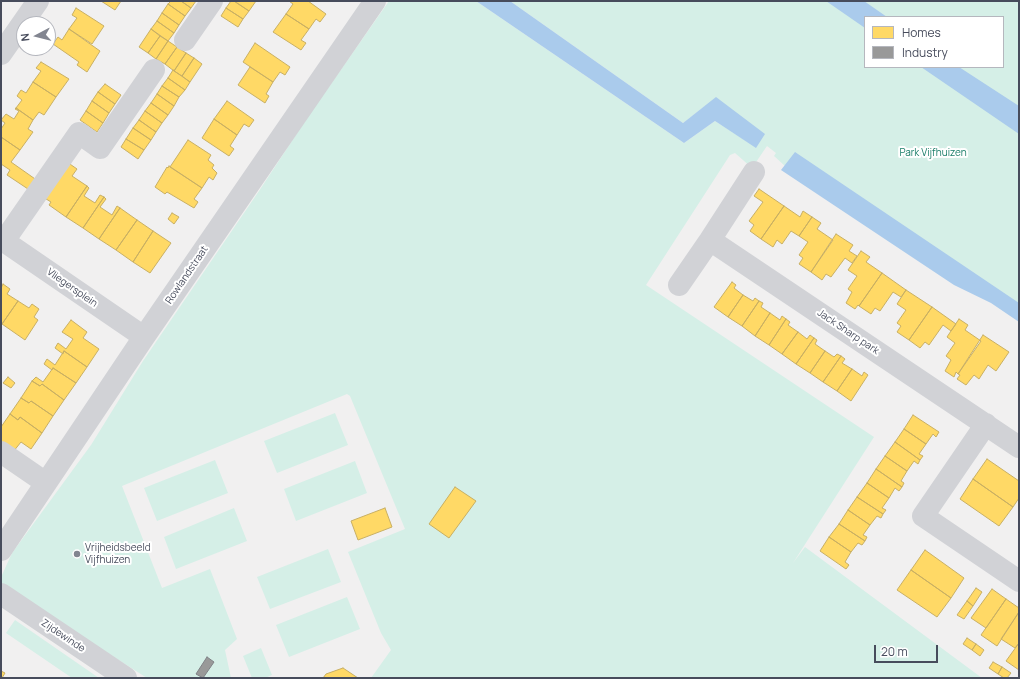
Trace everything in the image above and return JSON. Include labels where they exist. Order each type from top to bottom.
[{"type":"street","points":[[185,40],[212,1]]},
{"type":"street","name":"Rowlandstraat","points":[[1,550],[144,337],[375,1]]},
{"type":"street","points":[[1,54],[35,2]]},
{"type":"street","points":[[3,240],[79,133],[100,148],[154,70]]},
{"type":"street","points":[[679,285],[754,172]]},
{"type":"street","name":"Vliegersplein","points":[[3,240],[144,337]]},
{"type":"street","name":"Jack Sharp park","points":[[710,240],[1019,447]]},
{"type":"street","points":[[986,424],[923,516],[1019,581]]},
{"type":"street","points":[[1,452],[46,483]]},
{"type":"street","name":"Zijdewinde","points":[[1,594],[126,678]]},
{"type":"green space","name":"Park Vijfhuizen","points":[[389,1],[476,1],[684,143],[715,121],[756,147],[759,142],[705,106],[683,123],[510,1],[1019,1],[1019,313],[789,161],[785,166],[774,156],[776,153],[767,146],[752,168],[735,153],[730,155],[646,285],[874,437],[793,563],[805,547],[982,678],[371,678],[391,650],[381,633],[348,552],[405,529],[350,396],[347,394],[122,486],[162,588],[210,569],[237,639],[225,650],[231,678],[147,678],[2,586],[2,575],[12,553],[91,445],[143,361],[307,118]]},
{"type":"green space","points":[[335,413],[348,445],[277,473],[264,441]]},
{"type":"green space","points":[[215,460],[228,493],[157,521],[144,488]]},
{"type":"green space","points":[[355,461],[367,493],[296,521],[284,489]]},
{"type":"green space","points":[[234,508],[247,541],[176,569],[164,537]]},
{"type":"green space","points":[[328,549],[341,582],[270,609],[257,577]]},
{"type":"green space","points":[[347,597],[360,629],[289,657],[276,625]]},
{"type":"green space","points":[[15,620],[99,678],[72,678],[6,633]]},
{"type":"green space","points":[[261,648],[272,675],[265,678],[252,678],[243,656]]},
{"type":"water","points":[[476,1],[510,1],[683,123],[716,97],[765,134],[756,148],[715,121],[684,143]]},
{"type":"water","points":[[826,1],[864,1],[886,16],[864,16],[864,27]]},
{"type":"water","points":[[922,68],[961,68],[1019,106],[1019,134]]},
{"type":"water","points":[[795,152],[1019,303],[1019,322],[991,303],[954,285],[781,170]]},
{"type":"building: Homes","points":[[101,1],[121,1],[115,10]]},
{"type":"building: Homes","points":[[171,1],[181,1],[191,8],[185,16],[168,4]]},
{"type":"building: Homes","points":[[181,1],[196,1],[191,8]]},
{"type":"building: Homes","points":[[231,1],[234,1],[249,11],[243,19],[226,8]]},
{"type":"building: Homes","points":[[234,1],[256,1],[249,11]]},
{"type":"building: Homes","points":[[289,1],[308,1],[326,14],[320,22],[316,19],[309,29],[286,14],[293,4]]},
{"type":"building: Homes","points":[[168,4],[185,16],[179,25],[162,13]]},
{"type":"building: Homes","points":[[76,8],[104,26],[92,44],[69,29],[77,18],[72,15]]},
{"type":"building: Homes","points":[[226,8],[243,19],[238,27],[221,16]]},
{"type":"building: Homes","points":[[162,13],[179,25],[174,33],[157,21]]},
{"type":"building: Homes","points":[[286,14],[309,29],[301,40],[306,43],[301,50],[273,32]]},
{"type":"building: Homes","points":[[157,21],[174,33],[168,41],[151,29]]},
{"type":"building: Homes","points":[[69,29],[100,51],[87,72],[77,65],[79,62],[56,46],[56,40],[58,37],[62,40]]},
{"type":"building: Homes","points":[[151,29],[160,36],[148,53],[139,47]]},
{"type":"building: Homes","points":[[160,36],[168,41],[156,59],[148,53]]},
{"type":"building: Homes","points":[[168,41],[177,47],[165,64],[156,59]]},
{"type":"building: Homes","points":[[255,43],[290,67],[285,75],[280,72],[273,82],[243,62]]},
{"type":"building: Homes","points":[[177,47],[186,53],[174,71],[165,64]]},
{"type":"building: Homes","points":[[186,53],[194,58],[182,76],[174,71]]},
{"type":"building: Homes","points":[[194,58],[202,64],[190,82],[182,76]]},
{"type":"building: Homes","points":[[41,62],[69,79],[56,97],[33,82],[41,71],[36,68]]},
{"type":"building: Homes","points":[[250,67],[273,82],[266,94],[269,96],[265,103],[238,85]]},
{"type":"building: Homes","points":[[173,70],[190,82],[185,90],[168,78]]},
{"type":"building: Homes","points":[[168,78],[185,90],[179,97],[162,86]]},
{"type":"building: Homes","points":[[33,82],[56,97],[44,115],[39,112],[33,120],[16,108],[22,100],[17,96],[21,90],[26,93]]},
{"type":"building: Homes","points":[[105,84],[121,95],[115,104],[98,92]]},
{"type":"building: Homes","points":[[162,86],[179,97],[174,106],[157,94]]},
{"type":"building: Homes","points":[[98,92],[115,104],[109,113],[92,101]]},
{"type":"building: Homes","points":[[157,94],[174,106],[168,115],[151,103]]},
{"type":"building: Homes","points":[[92,101],[109,113],[103,123],[86,111]]},
{"type":"building: Homes","points":[[227,101],[254,120],[249,127],[244,124],[237,135],[214,119]]},
{"type":"building: Homes","points":[[151,103],[168,115],[162,123],[145,111]]},
{"type":"building: Homes","points":[[16,108],[33,120],[28,129],[33,132],[20,150],[1,137],[1,129],[5,123],[1,120],[6,114],[14,119],[19,111],[15,109]]},
{"type":"building: Homes","points":[[86,111],[103,123],[97,132],[80,120]]},
{"type":"building: Homes","points":[[145,111],[162,123],[156,132],[139,120]]},
{"type":"building: Homes","points":[[214,119],[237,135],[230,146],[234,149],[229,156],[202,138]]},
{"type":"building: Homes","points":[[139,120],[156,132],[151,140],[133,128]]},
{"type":"building: Homes","points":[[133,128],[151,140],[144,150],[126,139]]},
{"type":"building: Homes","points":[[1,137],[20,150],[11,162],[38,181],[31,191],[7,175],[10,170],[1,164]]},
{"type":"building: Homes","points":[[126,139],[144,150],[138,159],[121,147]]},
{"type":"building: Homes","points":[[188,140],[211,155],[208,160],[214,165],[212,168],[217,173],[213,180],[209,177],[202,188],[170,167]]},
{"type":"building: Homes","points":[[67,162],[77,169],[72,176],[87,186],[66,217],[49,205],[51,202],[43,197]]},
{"type":"building: Homes","points":[[169,166],[202,188],[194,199],[198,202],[194,208],[167,192],[165,194],[155,187]]},
{"type":"building: Homes","points":[[87,186],[89,188],[84,196],[95,203],[100,195],[104,197],[83,228],[66,217]]},
{"type":"building: Homes","points":[[759,189],[784,206],[761,239],[750,231],[754,225],[749,221],[763,202],[754,196]]},
{"type":"building: Homes","points":[[104,197],[106,199],[100,207],[112,215],[117,206],[120,208],[99,239],[83,228]]},
{"type":"building: Homes","points":[[784,206],[800,217],[803,211],[812,217],[799,236],[791,231],[782,244],[777,240],[773,247],[761,239]]},
{"type":"building: Homes","points":[[120,208],[137,220],[116,250],[99,239]]},
{"type":"building: Homes","points":[[172,213],[179,217],[174,224],[168,219]]},
{"type":"building: Homes","points":[[812,217],[821,223],[817,229],[833,240],[811,272],[799,264],[803,258],[799,255],[808,242],[799,236]]},
{"type":"building: Homes","points":[[137,220],[153,231],[133,262],[116,250]]},
{"type":"building: Homes","points":[[153,231],[171,243],[150,273],[133,262]]},
{"type":"building: Homes","points":[[836,234],[853,245],[849,251],[857,256],[852,263],[845,258],[831,277],[826,274],[822,280],[811,272]]},
{"type":"building: Homes","points":[[861,251],[870,257],[866,262],[882,273],[859,306],[858,305],[855,309],[846,303],[852,292],[848,289],[857,276],[848,270]]},
{"type":"building: Homes","points":[[882,273],[906,290],[901,297],[893,292],[880,311],[875,308],[871,314],[859,306]]},
{"type":"building: Homes","points":[[732,282],[736,285],[734,288],[743,295],[728,317],[714,307]]},
{"type":"building: Homes","points":[[3,284],[10,289],[7,294],[18,301],[2,324],[1,288]]},
{"type":"building: Homes","points":[[906,290],[932,307],[909,340],[897,332],[901,326],[897,323],[906,310],[897,304]]},
{"type":"building: Homes","points":[[743,295],[753,301],[755,298],[759,301],[742,326],[728,317]]},
{"type":"building: Homes","points":[[18,301],[29,308],[32,304],[39,309],[34,317],[38,320],[25,340],[2,324]]},
{"type":"building: Homes","points":[[759,301],[763,303],[761,307],[770,313],[755,336],[742,326]]},
{"type":"building: Homes","points":[[932,307],[956,324],[951,331],[943,325],[929,345],[925,342],[920,348],[909,340]]},
{"type":"building: Homes","points":[[770,313],[780,320],[782,316],[786,319],[769,345],[755,336]]},
{"type":"building: Homes","points":[[786,319],[790,322],[788,325],[798,332],[782,354],[769,345]]},
{"type":"building: Homes","points":[[959,319],[968,325],[965,330],[981,341],[958,374],[956,372],[954,377],[945,371],[951,360],[946,356],[955,343],[947,337]]},
{"type":"building: Homes","points":[[71,320],[87,332],[83,338],[99,349],[87,367],[64,351],[63,354],[55,348],[58,343],[66,349],[73,339],[62,332]]},
{"type":"building: Homes","points":[[798,332],[807,339],[810,335],[814,338],[796,364],[782,354]]},
{"type":"building: Homes","points":[[983,335],[1009,352],[996,371],[988,365],[979,379],[974,375],[966,385],[957,379],[960,375],[958,374]]},
{"type":"building: Homes","points":[[814,338],[817,340],[815,344],[825,351],[810,373],[796,364]]},
{"type":"building: Homes","points":[[64,351],[87,367],[76,383],[44,364],[47,359],[55,365]]},
{"type":"building: Homes","points":[[825,351],[834,357],[837,354],[841,356],[823,382],[810,373]]},
{"type":"building: Homes","points":[[841,356],[845,359],[842,363],[852,369],[837,391],[823,382]]},
{"type":"building: Homes","points":[[53,368],[76,383],[64,400],[42,384],[40,386],[32,381],[36,377],[43,382]]},
{"type":"building: Homes","points":[[852,369],[862,376],[864,372],[868,375],[851,401],[837,391]]},
{"type":"building: Homes","points":[[8,377],[15,383],[11,388],[3,383]]},
{"type":"building: Homes","points":[[32,381],[40,386],[42,384],[64,400],[53,416],[31,401],[29,403],[21,398]]},
{"type":"building: Homes","points":[[21,398],[29,403],[31,401],[53,416],[42,433],[20,417],[18,420],[10,414]]},
{"type":"building: Homes","points":[[10,414],[18,420],[20,417],[42,433],[31,449],[21,442],[13,452],[1,443],[1,427]]},
{"type":"building: Homes","points":[[913,415],[939,432],[936,437],[933,434],[926,444],[904,429]]},
{"type":"building: Homes","points":[[904,429],[926,444],[919,454],[923,456],[920,460],[895,442]]},
{"type":"building: Homes","points":[[895,442],[920,460],[918,464],[914,461],[907,471],[885,456]]},
{"type":"building: Homes","points":[[885,456],[907,471],[901,481],[904,483],[902,487],[876,469]]},
{"type":"building: Homes","points":[[987,459],[1019,481],[1019,498],[1013,507],[973,479]]},
{"type":"building: Homes","points":[[876,469],[902,487],[899,491],[895,488],[889,498],[867,483]]},
{"type":"building: Homes","points":[[973,479],[1013,507],[999,526],[960,499]]},
{"type":"building: Homes","points":[[867,483],[889,498],[882,508],[886,510],[883,514],[857,497]]},
{"type":"building: Homes","points":[[455,487],[476,501],[449,538],[429,524]]},
{"type":"building: Homes","points":[[857,497],[883,514],[881,518],[877,516],[870,525],[848,510]]},
{"type":"building: Homes","points":[[385,508],[392,527],[358,540],[351,521]]},
{"type":"building: Homes","points":[[848,510],[870,525],[863,535],[867,537],[865,541],[839,524]]},
{"type":"building: Homes","points":[[839,524],[865,541],[862,545],[858,543],[851,552],[829,537]]},
{"type":"building: Homes","points":[[829,537],[851,552],[845,562],[849,565],[846,569],[820,551]]},
{"type":"building: Homes","points":[[925,550],[964,578],[951,598],[911,570]]},
{"type":"building: Homes","points":[[911,570],[951,598],[937,617],[897,590]]},
{"type":"building: Homes","points":[[976,588],[982,592],[973,606],[967,601]]},
{"type":"building: Homes","points":[[992,589],[1006,599],[986,628],[971,618]]},
{"type":"building: Homes","points":[[1006,599],[1019,608],[1019,612],[997,646],[981,635]]},
{"type":"building: Homes","points":[[967,601],[973,606],[964,619],[957,615]]},
{"type":"building: Homes","points":[[1019,612],[1019,643],[1015,648],[1001,639]]},
{"type":"building: Homes","points":[[967,638],[976,644],[972,650],[963,644]]},
{"type":"building: Homes","points":[[1019,643],[1019,670],[1006,661]]},
{"type":"building: Homes","points":[[976,644],[984,650],[980,656],[972,650]]},
{"type":"building: Homes","points":[[993,662],[1002,667],[998,674],[989,668]]},
{"type":"building: Homes","points":[[1002,667],[1011,673],[1007,678],[1004,678],[998,674]]},
{"type":"building: Homes","points":[[343,668],[358,678],[323,678],[326,674]]},
{"type":"building: Homes","points":[[1,671],[5,673],[2,678],[1,678]]},
{"type":"building: Industry","points":[[207,657],[214,662],[203,678],[196,674]]},
{"type":"place","name":"Vrijheidsbeeld Vijfhuizen","points":[[77,554]]}]
